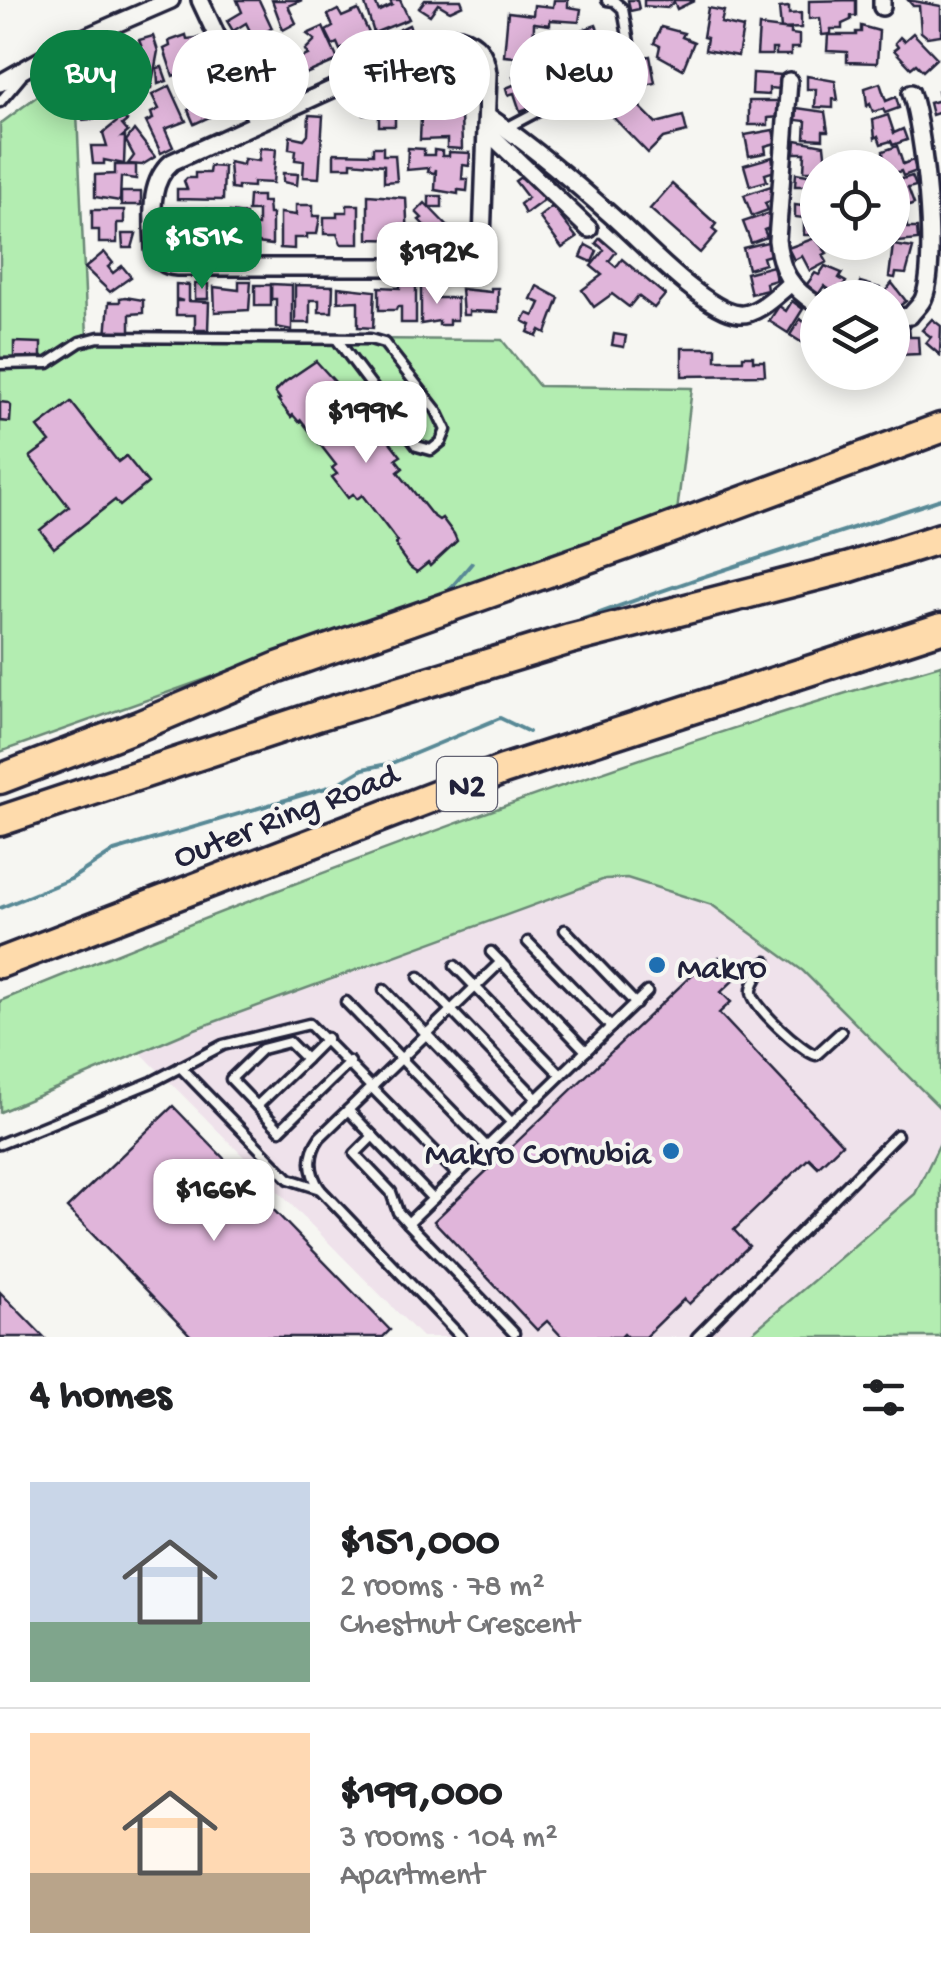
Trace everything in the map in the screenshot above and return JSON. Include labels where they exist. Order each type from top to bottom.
[{"type":"highway","points":[[0,778],[140,726],[278,667],[625,546],[941,428]]},
{"type":"highway","points":[[0,821],[320,715],[570,639],[850,567],[941,538]]},
{"type":"highway","name":"Outer Ring Road","points":[[0,963],[502,770],[941,628]]},
{"type":"street","points":[[102,30],[171,0]]},
{"type":"street","points":[[200,0],[256,122]]},
{"type":"street","points":[[460,36],[477,46],[487,62],[487,124],[482,240],[476,256],[466,264],[444,268],[177,267],[162,262],[154,249],[155,188],[161,173],[172,162],[440,40],[460,36]]},
{"type":"street","points":[[1,83],[30,66]]},
{"type":"street","points":[[790,82],[778,240],[780,266],[800,294]]},
{"type":"street","points":[[910,316],[924,299],[928,278],[923,138],[911,93]]},
{"type":"street","points":[[487,124],[506,128],[693,290],[726,310],[752,312],[790,284]]},
{"type":"street","points":[[487,124],[589,229]]},
{"type":"lane","points":[[506,128],[542,108],[635,76],[623,9],[606,0]]},
{"type":"lane","points":[[0,102],[30,66]]},
{"type":"lane","points":[[0,364],[48,363],[80,342],[99,337],[370,340],[384,343],[443,421],[446,430],[441,442],[431,450],[418,446],[338,342]]},
{"type":"lane","points":[[565,930],[636,1004]]},
{"type":"lane","points":[[528,942],[612,1027]]},
{"type":"lane","points":[[491,952],[586,1051]]},
{"type":"lane","points":[[461,1337],[320,1189],[311,1170],[312,1149],[500,962]]},
{"type":"lane","points":[[766,962],[753,986],[754,999],[798,1045],[808,1054],[816,1055],[841,1032]]},
{"type":"lane","points":[[455,966],[562,1075]]},
{"type":"lane","points":[[419,976],[536,1099]]},
{"type":"lane","points":[[384,990],[512,1123]]},
{"type":"lane","points":[[408,1223],[648,992]]},
{"type":"lane","points":[[346,1002],[487,1147]]},
{"type":"lane","points":[[0,1144],[139,1088],[223,1045],[309,1024],[458,1175]]},
{"type":"lane","points":[[257,1106],[327,1038]]},
{"type":"lane","points":[[306,1059],[289,1042],[262,1049],[231,1079],[280,1130],[350,1062]]},
{"type":"lane","points":[[180,1066],[289,1179],[320,1189]]},
{"type":"lane","points":[[348,1110],[434,1199]]},
{"type":"lane","points":[[698,1337],[896,1134]]},
{"type":"lane","points":[[373,1136],[354,1154],[391,1192],[398,1212],[514,1333]]},
{"type":"shaded area","points":[[627,878],[712,905],[803,971],[941,1109],[941,1141],[915,1194],[747,1337],[422,1337],[140,1052],[605,879]]},
{"type":"green space","points":[[30,102],[30,120],[77,120],[87,337],[502,340],[539,386],[692,388],[677,512],[0,752],[0,124]]},
{"type":"green space","points":[[941,665],[941,1109],[803,971],[712,905],[627,878],[605,879],[195,1029],[0,1112],[0,1001],[466,820],[702,738]]},
{"type":"green space","points":[[941,1141],[941,1337],[747,1337],[915,1194]]},
{"type":"building","points":[[237,0],[259,0],[272,28],[250,30],[246,23],[232,30],[227,21],[242,12]]},
{"type":"building","points":[[272,0],[302,0],[288,6],[296,23],[283,30]]},
{"type":"building","points":[[374,0],[379,11],[392,5],[390,0],[400,0],[409,19],[373,30],[365,4]]},
{"type":"building","points":[[425,0],[461,0],[463,5],[450,11],[438,4],[430,15],[419,8]]},
{"type":"building","points":[[554,0],[568,0],[568,7],[581,9],[579,22],[550,20],[550,25],[534,23],[534,30],[510,30],[510,57],[504,56],[508,12],[533,15],[534,5],[553,7]]},
{"type":"building","points":[[628,0],[637,0],[639,9],[630,11]]},
{"type":"building","points":[[644,0],[694,1],[677,9],[674,2],[667,8],[644,6]]},
{"type":"building","points":[[856,0],[856,16],[842,24],[842,29],[831,29],[831,34],[822,35],[820,18],[809,19],[809,1]]},
{"type":"building","points":[[908,0],[941,6],[941,35],[927,37],[921,32],[919,6]]},
{"type":"building","points":[[789,7],[789,14],[801,13],[801,28],[781,29],[779,8]]},
{"type":"building","points":[[708,8],[724,11],[721,23],[743,28],[738,56],[705,50]]},
{"type":"building","points":[[338,10],[342,17],[358,10],[368,30],[329,30],[329,37],[326,31],[333,27],[328,15]]},
{"type":"building","points":[[759,26],[791,30],[791,34],[799,35],[799,48],[791,48],[791,55],[776,55],[776,49],[772,49],[772,55],[757,55]]},
{"type":"building","points":[[861,26],[879,31],[877,63],[847,62],[847,52],[827,51],[828,35],[856,35]]},
{"type":"building","points":[[323,27],[329,40],[329,64],[309,72],[309,46],[315,40],[309,33]]},
{"type":"building","points":[[661,27],[684,33],[682,37],[694,42],[683,69],[658,55],[660,46],[654,43]]},
{"type":"building","points":[[913,33],[937,58],[923,71],[916,64],[911,68],[894,50],[900,37],[904,41]]},
{"type":"building","points":[[152,36],[158,51],[152,83]]},
{"type":"building","points":[[172,40],[172,73],[164,49],[170,46]]},
{"type":"building","points":[[648,56],[655,83],[648,84]]},
{"type":"building","points":[[162,67],[167,81],[158,84],[157,68]]},
{"type":"building","points":[[753,73],[782,75],[781,89],[769,88],[769,95],[752,94]]},
{"type":"building","points":[[807,76],[835,81],[838,100],[833,99],[833,108],[815,107],[816,89],[807,89]]},
{"type":"building","points":[[880,83],[886,101],[896,97],[899,108],[885,113],[883,109],[873,112],[870,104],[867,106],[865,88]]},
{"type":"building","points":[[170,86],[172,120],[186,121],[165,129],[173,147],[161,153],[146,122],[159,109],[152,95]]},
{"type":"building","points":[[941,90],[941,112],[932,115],[929,103],[940,100]]},
{"type":"building","points":[[749,101],[780,101],[781,117],[768,118],[768,125],[749,125]]},
{"type":"building","points":[[797,108],[825,112],[828,131],[823,131],[823,139],[805,138],[806,121],[796,120]]},
{"type":"building","points":[[309,115],[323,116],[319,178],[303,177],[304,161],[295,160],[296,150],[289,149],[290,136],[304,139]]},
{"type":"building","points":[[648,115],[656,123],[683,116],[687,132],[663,138],[648,153],[616,120],[648,120]]},
{"type":"building","points":[[888,115],[894,133],[903,129],[907,140],[893,145],[891,141],[881,144],[878,136],[875,138],[873,120]]},
{"type":"building","points":[[119,120],[127,121],[122,125],[128,132],[122,137],[124,164],[104,160],[104,164],[93,164],[91,146],[107,146],[103,133]]},
{"type":"building","points":[[379,120],[395,120],[395,126],[379,126]]},
{"type":"building","points":[[421,120],[461,120],[462,149],[447,148],[447,139],[420,140]]},
{"type":"building","points":[[134,130],[155,157],[142,165],[128,164],[134,156],[126,141]]},
{"type":"building","points":[[773,130],[776,143],[765,146],[766,153],[749,156],[745,135]]},
{"type":"building","points":[[796,140],[824,145],[825,150],[795,153]]},
{"type":"building","points":[[373,147],[383,147],[383,155],[395,155],[397,181],[384,182],[384,165],[351,162],[351,167],[334,167],[334,153],[373,154]]},
{"type":"building","points":[[260,148],[276,149],[273,183],[253,182],[253,187],[231,189],[229,162],[243,165],[244,159],[259,161]]},
{"type":"building","points":[[408,148],[424,149],[424,155],[434,155],[434,150],[442,151],[442,156],[449,156],[449,152],[470,153],[469,166],[463,165],[462,179],[468,179],[467,191],[458,190],[458,194],[435,190],[436,169],[435,173],[428,172],[429,168],[407,170]]},
{"type":"building","points":[[772,157],[775,171],[765,174],[767,181],[750,186],[744,165]]},
{"type":"building","points":[[115,165],[136,165],[136,179],[121,177],[120,201],[95,197],[95,175],[115,174]]},
{"type":"building","points":[[210,166],[224,167],[223,200],[177,199],[177,189],[187,189],[187,178],[195,178],[195,173],[209,173]]},
{"type":"building","points":[[283,173],[298,174],[297,185],[283,182]]},
{"type":"building","points":[[525,174],[544,200],[525,214],[520,204],[528,198],[515,181]]},
{"type":"building","points":[[672,184],[716,224],[712,229],[717,233],[700,253],[650,209]]},
{"type":"building","points":[[771,186],[776,199],[765,203],[768,210],[752,216],[744,195]]},
{"type":"building","points":[[121,192],[141,192],[141,205],[121,205]]},
{"type":"building","points":[[368,195],[406,198],[408,240],[368,239]]},
{"type":"building","points":[[249,196],[262,196],[262,202],[268,202],[272,245],[232,245],[235,224],[229,224],[230,212],[246,214],[246,226],[258,226],[258,211],[248,211]]},
{"type":"building","points":[[429,196],[442,196],[442,207],[429,207]]},
{"type":"building","points":[[425,203],[457,236],[445,247],[419,220],[422,218],[416,212]]},
{"type":"building","points":[[296,205],[313,205],[313,216],[320,216],[317,234],[294,238],[294,249],[280,248],[280,213],[296,215]]},
{"type":"building","points":[[347,205],[359,205],[359,244],[341,244],[337,234],[324,234],[324,217],[347,212]]},
{"type":"building","points":[[553,206],[563,212],[559,215],[577,238],[562,248],[539,217]]},
{"type":"building","points":[[195,209],[208,209],[211,217],[224,217],[224,239],[208,239],[208,233],[184,233],[184,214],[195,214]]},
{"type":"building","points":[[92,210],[124,210],[124,223],[117,223],[117,243],[99,243],[99,230],[92,230]]},
{"type":"building","points":[[770,213],[775,226],[764,230],[767,237],[751,243],[743,222]]},
{"type":"building","points":[[910,228],[917,228],[918,240],[910,241]]},
{"type":"building","points":[[122,234],[136,234],[132,248],[123,248]]},
{"type":"building","points":[[600,238],[616,252],[609,261],[616,267],[622,259],[665,295],[654,308],[638,296],[629,307],[612,294],[594,307],[582,290],[602,275],[591,266],[604,250],[596,243]]},
{"type":"building","points":[[771,241],[774,254],[763,257],[765,264],[748,269],[743,248]]},
{"type":"building","points":[[800,244],[800,257],[794,260],[788,248]]},
{"type":"building","points":[[586,245],[597,251],[592,262],[581,257]]},
{"type":"building","points":[[104,252],[113,263],[108,267],[113,273],[122,266],[131,277],[110,292],[85,268]]},
{"type":"building","points":[[804,260],[826,260],[827,262],[810,271]]},
{"type":"building","points":[[891,260],[910,260],[906,274],[889,277]]},
{"type":"building","points":[[773,266],[776,280],[766,283],[767,290],[751,294],[746,273]]},
{"type":"building","points":[[825,266],[842,273],[839,278],[842,280],[810,280],[815,273],[819,275]]},
{"type":"building","points":[[239,281],[251,281],[249,310],[215,312],[214,287],[239,290]]},
{"type":"building","points":[[176,284],[189,285],[189,301],[209,302],[208,330],[195,330],[195,315],[176,315],[176,301],[183,301],[176,299]]},
{"type":"building","points":[[195,284],[208,284],[208,299],[195,299]]},
{"type":"building","points":[[271,284],[292,285],[292,330],[276,327],[276,299],[271,299]]},
{"type":"building","points":[[400,284],[416,284],[416,323],[401,323],[401,307],[379,310],[379,287],[400,288]]},
{"type":"building","points":[[255,285],[271,285],[271,306],[255,306]]},
{"type":"building","points":[[295,285],[333,286],[332,312],[319,312],[319,300],[310,300],[310,323],[295,323]]},
{"type":"building","points":[[421,286],[436,286],[436,298],[457,298],[457,320],[449,320],[449,325],[439,325],[439,321],[421,324]]},
{"type":"building","points":[[537,286],[559,298],[546,333],[540,330],[537,336],[528,332],[531,325],[523,321],[527,313],[534,316],[540,303],[531,299]]},
{"type":"building","points":[[338,287],[375,291],[373,328],[358,327],[358,301],[338,302]]},
{"type":"building","points":[[491,288],[498,288],[498,312],[469,311],[469,315],[463,315],[461,289],[491,292]]},
{"type":"building","points":[[125,297],[143,300],[143,313],[130,314],[130,335],[106,337],[109,302],[120,302]]},
{"type":"building","points":[[792,301],[800,307],[788,333],[769,321],[779,306],[786,311]]},
{"type":"building","points":[[800,319],[800,341],[790,335]]},
{"type":"building","points":[[932,319],[941,326],[940,355],[926,343],[931,337],[922,330]]},
{"type":"building","points":[[614,334],[626,336],[624,347],[612,345]]},
{"type":"building","points":[[910,337],[918,337],[919,354],[910,354]]},
{"type":"building","points":[[14,342],[41,343],[41,362],[14,361]]},
{"type":"building","points":[[682,348],[716,348],[716,360],[753,356],[753,361],[764,361],[765,375],[682,376]]},
{"type":"building","points":[[316,361],[370,435],[374,432],[381,441],[386,437],[401,456],[396,459],[403,468],[398,472],[432,515],[442,518],[454,534],[457,541],[430,566],[428,563],[417,572],[410,567],[399,552],[398,542],[362,495],[348,498],[332,477],[337,474],[332,468],[336,465],[301,420],[291,417],[278,400],[275,392]]},
{"type":"building","points":[[0,402],[11,406],[10,422],[0,421]]},
{"type":"building","points":[[71,402],[118,462],[126,456],[148,483],[120,506],[115,500],[54,548],[40,530],[69,507],[30,457],[50,442],[38,427]]},
{"type":"building","name":"Makro Cornubia","points":[[719,957],[738,976],[721,992],[731,1002],[719,1013],[842,1144],[818,1167],[809,1158],[734,1230],[749,1246],[689,1304],[684,1299],[645,1337],[562,1337],[547,1321],[537,1330],[434,1221],[698,969],[702,973]]},
{"type":"building","points":[[173,1106],[390,1330],[383,1337],[192,1337],[67,1208]]},
{"type":"building","points":[[0,1292],[44,1337],[0,1337]]},
{"type":"waterway","points":[[557,629],[941,499]]},
{"type":"waterway","points":[[450,589],[472,563]]},
{"type":"waterway","points":[[0,908],[71,879],[114,851],[336,785],[363,769],[392,763],[500,718],[529,732]]},
{"type":"place","name":"Makro","points":[[657,965]]},
{"type":"place","name":"Makro Cornubia","points":[[671,1151]]}]
